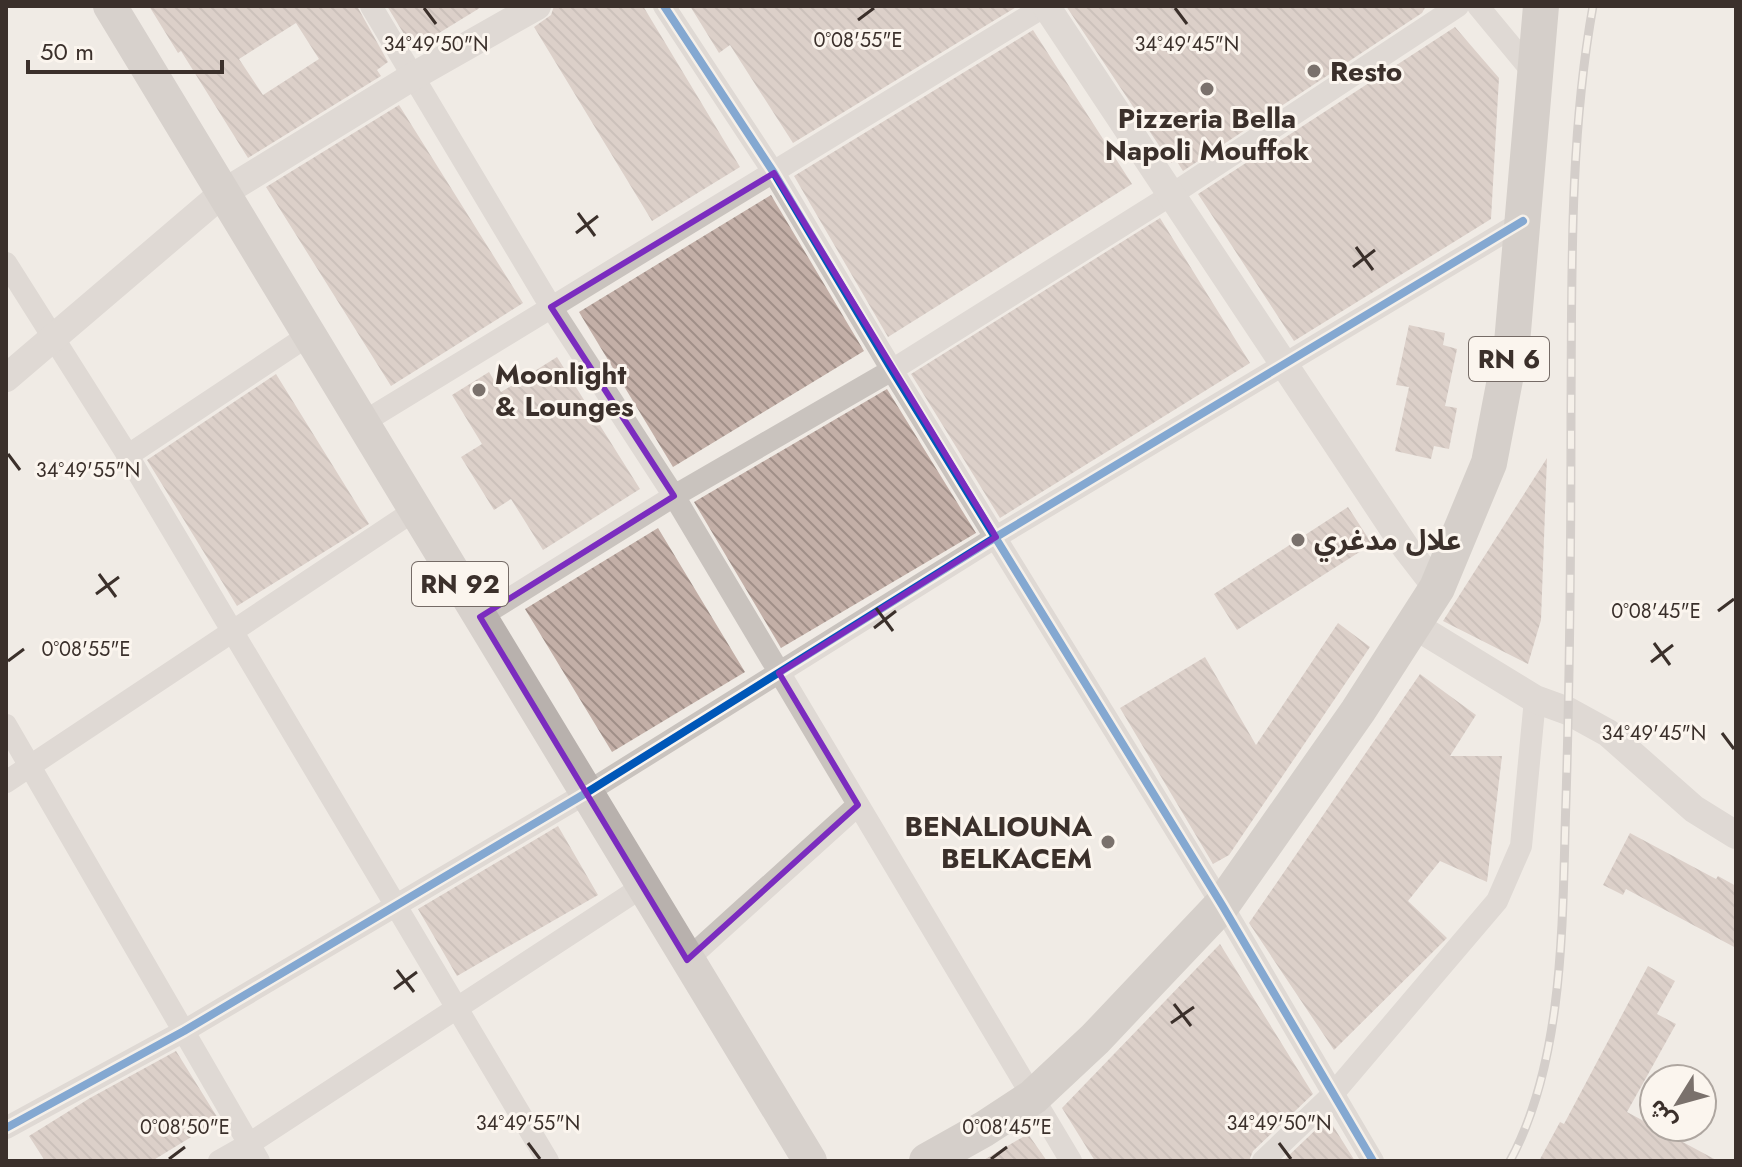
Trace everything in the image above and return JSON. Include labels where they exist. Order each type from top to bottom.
[{"type":"highway","name":"RN 6","points":[[927,1161],[1033,1097],[1095,1039],[1222,905],[1358,711],[1437,588],[1489,463],[1512,343],[1541,6]]},
{"type":"highway","name":"RN 6","points":[[1536,76],[1551,6]]},
{"type":"main road","name":"RN 92","points":[[112,7],[810,1161]]},
{"type":"street","points":[[371,6],[551,307],[674,496],[1071,1161]]},
{"type":"street","points":[[6,378],[223,193],[412,77],[537,6]]},
{"type":"street","points":[[664,6],[774,173],[1222,905],[1373,1161]]},
{"type":"street","points":[[362,423],[1046,6],[1406,548],[1437,588]]},
{"type":"street","points":[[480,617],[674,496],[892,370],[1171,195],[1458,6]]},
{"type":"street","points":[[1478,6],[1536,76]]},
{"type":"street","points":[[6,1128],[184,1031],[586,793],[996,537],[1523,221]]},
{"type":"street","points":[[6,263],[127,456],[548,1161]]},
{"type":"street","points":[[127,456],[309,335]]},
{"type":"street","points":[[6,782],[415,510]]},
{"type":"street","points":[[1414,625],[1535,699],[1568,711],[1608,733],[1694,809],[1736,835]]},
{"type":"street","points":[[1263,1161],[1332,1095],[1497,901],[1521,846],[1535,699]]},
{"type":"street","points":[[6,725],[254,1152]]},
{"type":"street","points":[[687,960],[858,805]]},
{"type":"street","points":[[219,1161],[254,1152],[456,1009],[642,887]]},
{"type":"highlighted area","points":[[774,173],[996,537],[779,673],[858,805],[687,960],[480,617],[674,496],[551,307]]},
{"type":"building","points":[[149,6],[357,6],[388,62],[377,70],[381,76],[248,158],[181,51],[178,53]],"holes":[[[296,23],[319,59],[263,95],[239,59]]]},
{"type":"building","points":[[387,6],[483,6],[413,49]]},
{"type":"building","points":[[554,6],[643,6],[740,167],[652,221],[534,27],[551,15]]},
{"type":"building","points":[[690,6],[1018,6],[793,143],[730,45],[719,53]]},
{"type":"building","name":"Pizzeria Bella Napoli Mouffok","points":[[1066,6],[1426,6],[1422,13],[1183,171],[1176,160],[1171,163]]},
{"type":"building","points":[[1455,27],[1499,78],[1491,219],[1294,341],[1198,194]]},
{"type":"building","points":[[1033,30],[1132,184],[888,337],[794,176]]},
{"type":"building","points":[[399,105],[523,303],[391,386],[266,187]]},
{"type":"building","points":[[771,195],[864,351],[673,467],[579,312]]},
{"type":"building","points":[[1160,218],[1250,363],[1000,518],[911,374]]},
{"type":"building","points":[[1409,325],[1445,333],[1443,345],[1457,349],[1445,406],[1457,408],[1449,449],[1434,446],[1431,459],[1395,451],[1409,387],[1396,385]]},
{"type":"building","points":[[557,357],[640,489],[543,550],[511,499],[494,510],[461,457],[482,444],[452,395],[489,372],[501,392]]},
{"type":"building","points":[[276,374],[369,524],[237,606],[147,460]]},
{"type":"building","points":[[887,389],[976,533],[781,648],[694,502]]},
{"type":"building","points":[[1547,458],[1541,620],[1528,664],[1443,621]]},
{"type":"building","points":[[1348,507],[1372,544],[1237,630],[1214,594]]},
{"type":"building","points":[[658,528],[745,672],[612,752],[525,609]]},
{"type":"building","points":[[1338,623],[1370,647],[1229,855],[1213,864],[1120,708],[1205,657],[1256,745]]},
{"type":"building","points":[[1420,674],[1476,715],[1450,756],[1502,756],[1487,882],[1440,861],[1408,901],[1447,938],[1334,1050],[1249,923]]},
{"type":"building","points":[[558,826],[598,895],[457,976],[418,909]]},
{"type":"building","points":[[1630,833],[1716,879],[1718,876],[1736,886],[1736,948],[1626,889],[1623,895],[1603,885]]},
{"type":"building","points":[[1220,944],[1313,1094],[1253,1151],[1249,1161],[1095,1161],[1062,1108]]},
{"type":"building","points":[[1648,966],[1675,981],[1657,1014],[1676,1024],[1654,1063],[1638,1063],[1638,1092],[1627,1112],[1638,1118],[1638,1143],[1685,1143],[1718,1161],[1539,1161],[1560,1122],[1564,1124]]},
{"type":"building","points":[[176,1051],[219,1120],[152,1161],[45,1161],[29,1136]]},
{"type":"building","points":[[1328,1118],[1355,1161],[1283,1161]]},
{"type":"building","points":[[1028,1134],[1047,1161],[982,1161]]},
{"type":"railway","points":[[1510,1161],[1542,1077],[1558,984],[1569,654],[1573,208],[1585,56],[1593,6]]},
{"type":"cycle path","points":[[664,6],[774,173],[1222,905],[1373,1161]]},
{"type":"cycle path","points":[[6,1128],[184,1031],[586,793],[996,537],[1523,221]]},
{"type":"place","name":"Resto","points":[[1314,71]]},
{"type":"place","name":"Pizzeria Bella Napoli Mouffok","points":[[1207,89]]},
{"type":"place","name":"Moonlight & Lounges","points":[[479,390]]},
{"type":"place","name":"علال مدغري","points":[[1298,540]]},
{"type":"place","name":"BENALIOUNA BELKACEM","points":[[1108,842]]}]
